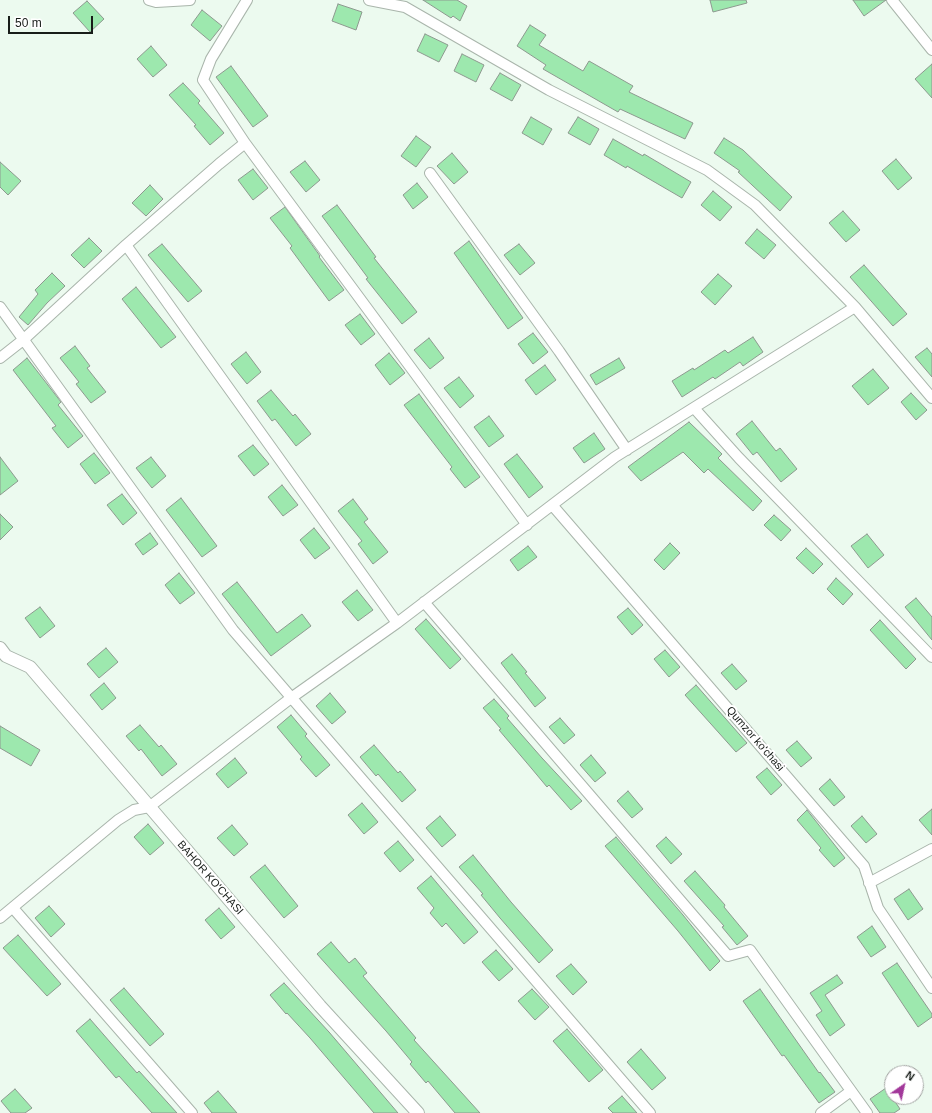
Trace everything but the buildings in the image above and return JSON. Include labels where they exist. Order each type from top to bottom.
[{"type":"street","points":[[149,0],[156,2],[190,0]]},
{"type":"street","points":[[247,0],[211,59],[203,80],[245,143],[527,524]]},
{"type":"street","points":[[369,0],[405,7],[549,90],[707,170],[755,205],[855,307],[932,398]]},
{"type":"street","points":[[892,0],[932,50]]},
{"type":"street","points":[[0,358],[23,340],[126,245],[245,143]]},
{"type":"street","points":[[430,173],[559,351],[627,450]]},
{"type":"street","points":[[126,245],[397,623]]},
{"type":"street","points":[[0,918],[118,820],[134,810],[149,808],[291,698],[397,623],[627,450],[855,307]]},
{"type":"street","points":[[0,308],[233,630],[650,1113]]},
{"type":"street","points":[[694,408],[739,458],[932,657]]},
{"type":"street","name":"Qumzor ko'chasi","points":[[553,506],[864,866],[878,908],[932,988]]},
{"type":"street","points":[[424,602],[728,956],[750,950],[866,1113]]},
{"type":"street","name":"BAHOR KO'CHASI","points":[[0,648],[6,656],[30,667],[149,808],[320,1006],[418,1113]]},
{"type":"street","points":[[870,883],[932,849]]},
{"type":"street","points":[[12,908],[192,1113]]},
{"type":"street","points":[[821,1113],[851,1091]]}]
